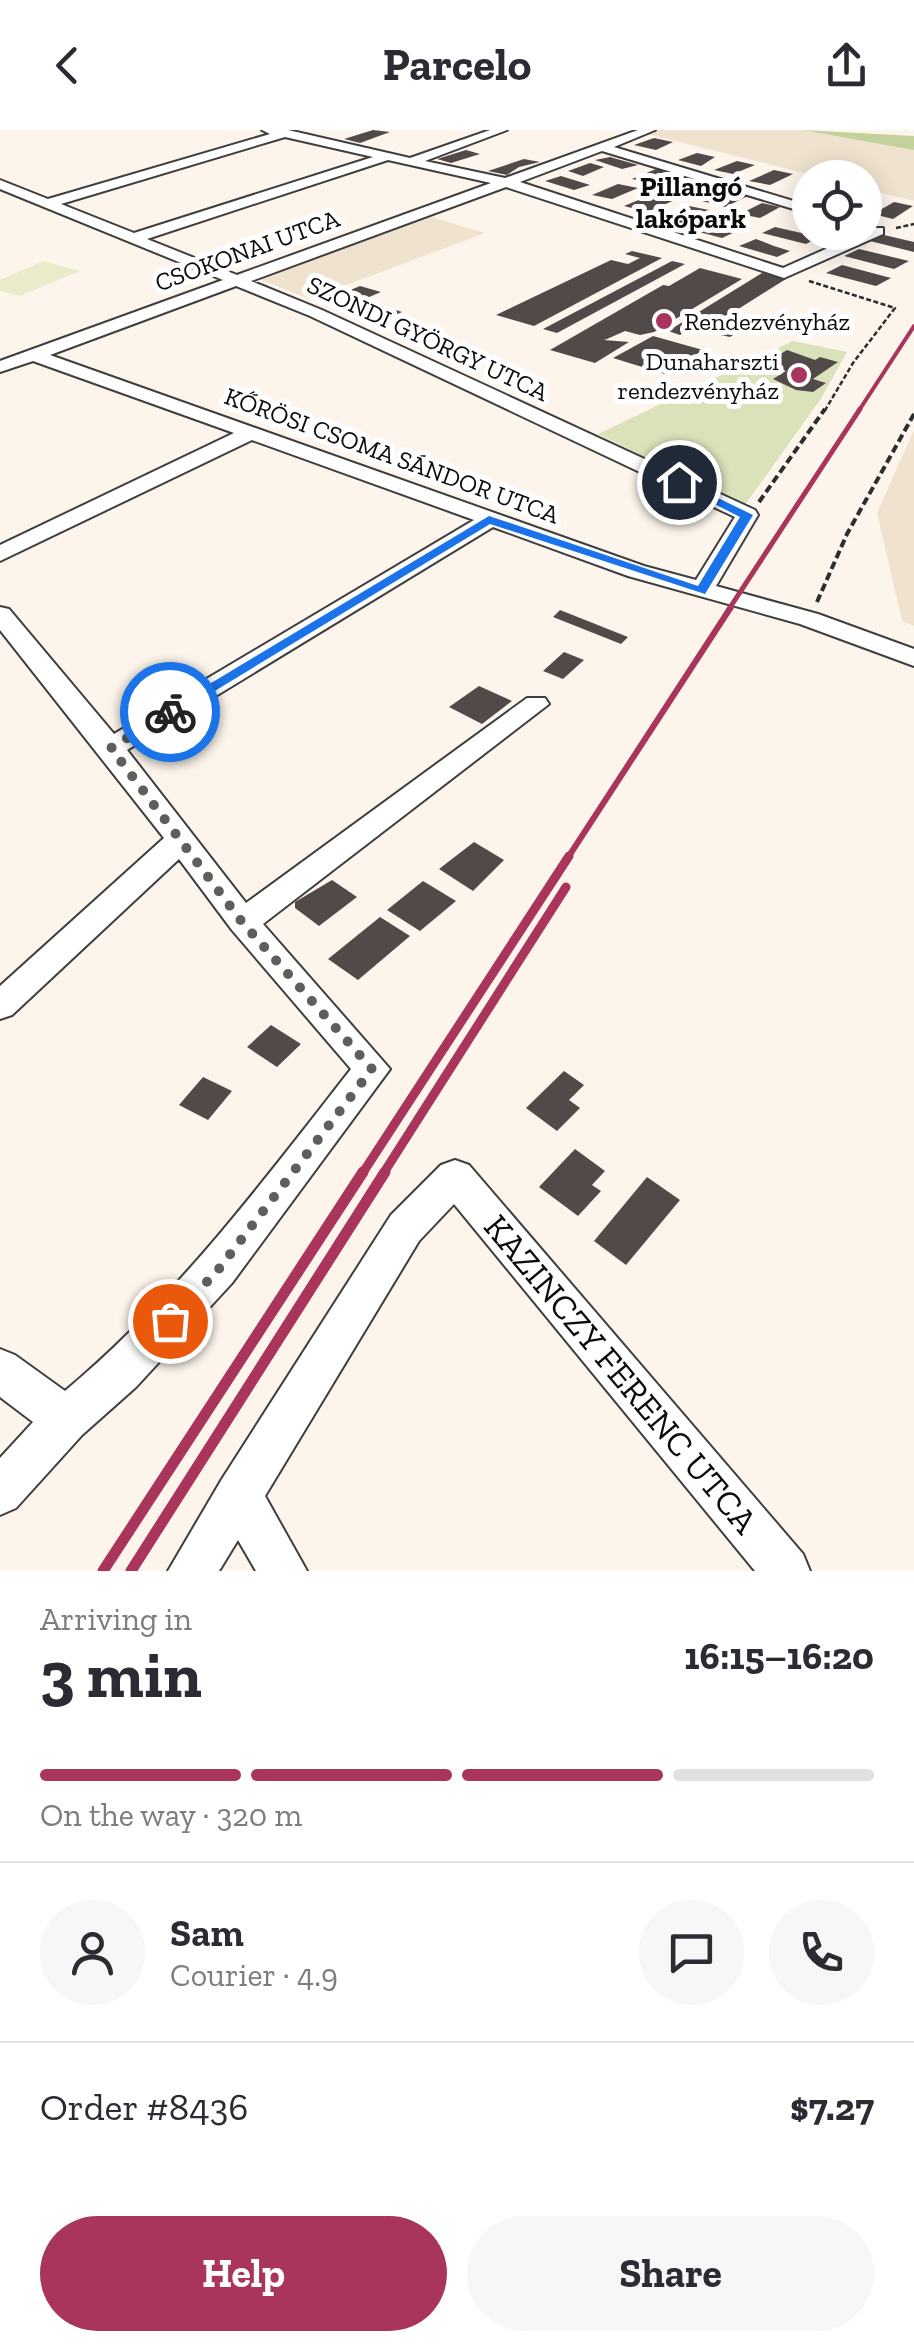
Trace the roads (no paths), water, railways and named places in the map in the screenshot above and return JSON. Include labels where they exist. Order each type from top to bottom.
[{"type":"street","points":[[268,130],[511,182],[784,273],[830,250]]},
{"type":"street","points":[[412,161],[501,130]]},
{"type":"street","name":"CSOKONAI UTCA","points":[[0,367],[648,130]]},
{"type":"street","points":[[49,204],[286,134]]},
{"type":"street","points":[[604,148],[792,205]]},
{"type":"street","points":[[134,238],[388,156]]},
{"type":"street","name":"SZONDI GYÖRGY UTCA","points":[[1,186],[376,340],[747,515],[701,592]]},
{"type":"street","name":"KŐRÖSI CSOMA SÁNDOR UTCA","points":[[34,355],[489,520],[701,592],[810,618],[914,658]]},
{"type":"street","points":[[0,554],[248,434]]},
{"type":"street","points":[[111,748],[489,520]]},
{"type":"street","points":[[0,614],[111,748],[178,842],[242,922],[372,1069],[218,1270],[121,1372],[66,1419],[0,1492]]},
{"type":"street","points":[[242,922],[536,704]]},
{"type":"street","points":[[0,1006],[178,842]]},
{"type":"street","name":"KAZINCZY FERENC UTCA","points":[[238,1494],[405,1228],[455,1177],[786,1571]]},
{"type":"street","points":[[0,1370],[66,1419]]},
{"type":"street","points":[[192,1571],[238,1494],[284,1571]]},
{"type":"railway","points":[[858,412],[914,326]]},
{"type":"railway","points":[[729,609],[860,409]]},
{"type":"railway","points":[[567,859],[731,607]]},
{"type":"railway","points":[[362,1174],[569,856]]},
{"type":"railway","points":[[383,1174],[566,887]]},
{"type":"railway","points":[[103,1571],[363,1172]]},
{"type":"railway","points":[[131,1571],[385,1172]]},
{"type":"place","name":"Rendezvényház","points":[[664,321]]},
{"type":"place","name":"Dunaharszti rendezvényház","points":[[799,375]]},
{"type":"district","name":"Pillangó lakópark","points":[[691,202]]}]
